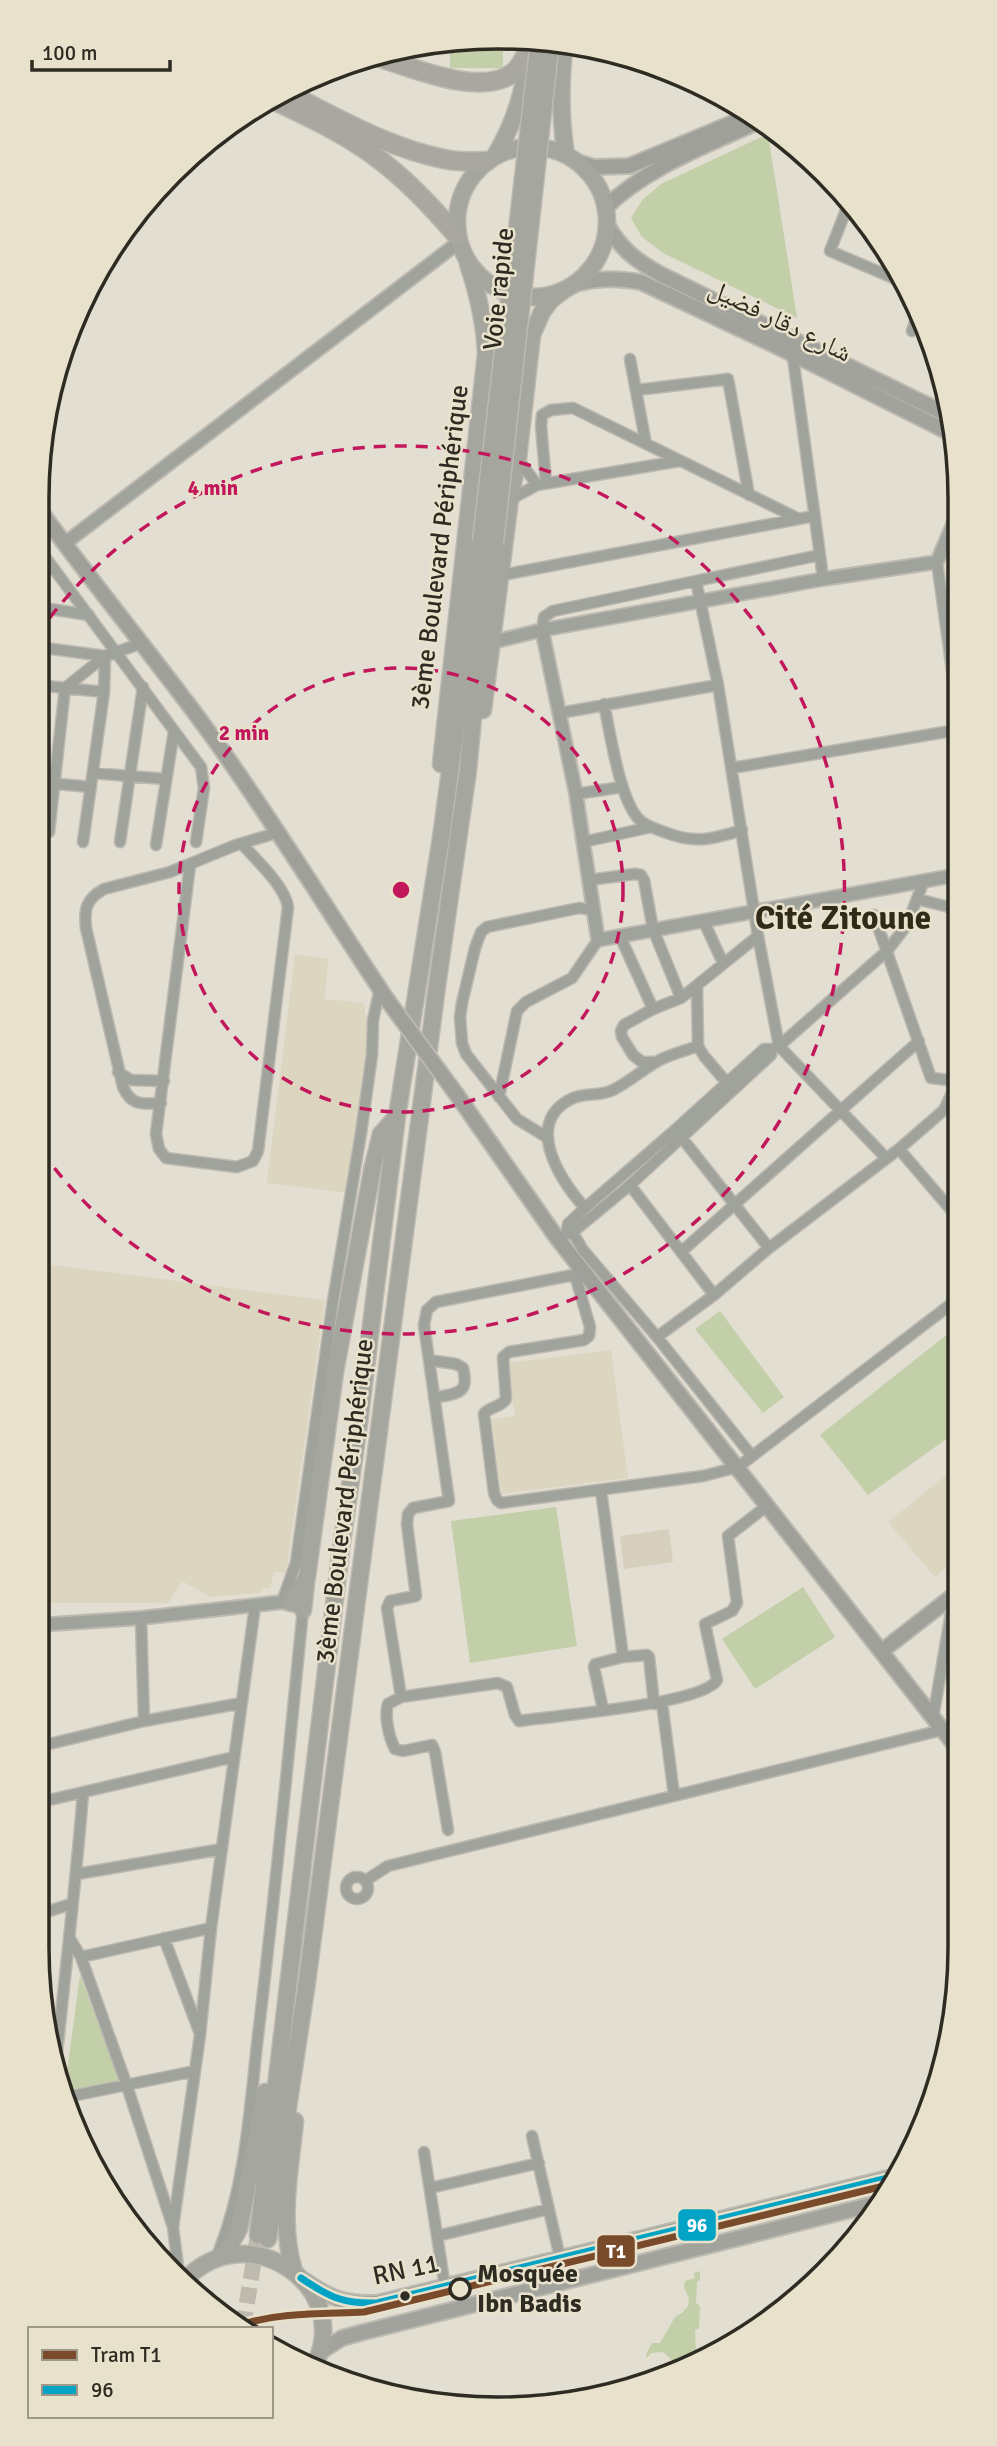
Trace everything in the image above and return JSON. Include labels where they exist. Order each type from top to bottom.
[{"type":"highway","points":[[394,61],[457,80],[486,82],[497,81],[516,71],[528,50]]},
{"type":"highway","name":"Voie rapide","points":[[488,542],[531,50]]},
{"type":"highway","points":[[296,97],[370,134],[443,159],[491,159],[515,149],[536,147],[551,149],[571,159],[592,177],[602,195],[606,217],[599,256],[593,266],[569,287],[543,297],[521,297],[505,293],[482,279],[468,264],[458,239],[456,220],[458,203],[465,187],[475,173],[491,159],[510,129],[531,50]]},
{"type":"highway","name":"Voie rapide","points":[[488,542],[549,52]]},
{"type":"highway","points":[[564,54],[561,106],[571,159]]},
{"type":"highway","points":[[282,105],[350,140],[377,158],[421,196],[458,239]]},
{"type":"highway","name":"3ème Boulevard Périphérique","points":[[441,838],[439,797],[442,743],[486,354],[481,300],[468,264]]},
{"type":"highway","name":"3ème Boulevard Périphérique","points":[[468,770],[481,722],[493,642],[532,335],[542,312],[551,300],[569,287]]},
{"type":"highway","name":"3ème Boulevard Périphérique","points":[[488,542],[468,770],[437,986],[307,1982],[263,2237],[281,2039],[397,1116],[488,542]]},
{"type":"highway","points":[[292,1605],[307,1577],[335,1372],[359,1236],[381,1134],[397,1116]]},
{"type":"highway","points":[[307,1982],[286,2214],[288,2251],[298,2274],[317,2303],[323,2331],[318,2359]]},
{"type":"highway","points":[[220,2257],[239,2229],[271,2070],[281,2039]]},
{"type":"highway","points":[[251,2114],[271,2070]]},
{"type":"highway","points":[[189,2272],[220,2257],[253,2253],[274,2259],[298,2274]]},
{"type":"main road","points":[[606,217],[621,193],[742,121]]},
{"type":"main road","points":[[571,159],[594,167],[629,166],[747,125]]},
{"type":"main road","name":"شارع دقار فضيل","points":[[606,217],[621,247],[635,260],[942,428]]},
{"type":"main road","name":"شارع دقار فضيل","points":[[569,287],[608,278],[641,282],[939,411]]},
{"type":"main road","points":[[49,523],[217,743],[384,995],[457,1095],[566,1232],[579,1274],[768,1504],[948,1737]]},
{"type":"main road","points":[[882,1651],[948,1599]]},
{"type":"main road","name":"RN 11","points":[[298,2274],[325,2294],[341,2301],[377,2303],[883,2179]]},
{"type":"main road","name":"RN 11","points":[[321,2360],[342,2339],[360,2333],[866,2206]]},
{"type":"street","points":[[845,213],[830,251],[889,276]]},
{"type":"street","points":[[64,544],[458,239]]},
{"type":"street","points":[[912,331],[914,326]]},
{"type":"street","points":[[792,346],[823,579]]},
{"type":"street","points":[[630,359],[646,444]]},
{"type":"street","points":[[637,390],[728,379],[749,495]]},
{"type":"street","points":[[541,484],[542,415],[545,412],[573,408],[797,518]]},
{"type":"street","points":[[518,458],[523,468],[541,484]]},
{"type":"street","points":[[510,499],[541,484],[680,461]]},
{"type":"street","points":[[502,575],[814,516]]},
{"type":"street","points":[[948,536],[937,562],[948,641]]},
{"type":"street","points":[[499,1097],[517,1011],[526,1002],[572,978],[598,940],[576,794],[542,630],[544,617],[554,611],[820,555]]},
{"type":"street","points":[[493,642],[542,630],[823,579],[937,562]]},
{"type":"street","points":[[49,564],[89,615],[110,654],[143,687],[197,762],[203,776],[204,788],[196,842]]},
{"type":"street","points":[[49,570],[53,570]]},
{"type":"street","points":[[696,581],[718,685],[775,1047],[886,1158]]},
{"type":"street","points":[[49,609],[89,615]]},
{"type":"street","points":[[49,832],[65,688],[110,654],[142,643]]},
{"type":"street","points":[[49,647],[110,654]]},
{"type":"street","points":[[83,842],[110,654]]},
{"type":"street","points":[[560,713],[718,685]]},
{"type":"street","points":[[49,686],[104,692]]},
{"type":"street","points":[[120,842],[143,687]]},
{"type":"street","points":[[604,704],[622,788],[640,821],[680,837],[709,840],[742,830]]},
{"type":"street","points":[[156,845],[174,731]]},
{"type":"street","points":[[732,768],[948,732]]},
{"type":"street","points":[[93,773],[165,779]]},
{"type":"street","points":[[49,783],[91,787]]},
{"type":"street","points":[[576,794],[622,788]]},
{"type":"street","points":[[583,842],[651,827]]},
{"type":"street","points":[[161,1103],[132,1102],[118,1072],[86,928],[84,911],[87,902],[94,894],[104,889],[190,865],[276,833]]},
{"type":"street","points":[[190,865],[156,1134],[159,1149],[166,1158],[237,1167],[247,1165],[258,1150],[288,907],[286,896],[242,844]]},
{"type":"street","points":[[590,880],[625,875],[640,875],[644,880],[653,929],[681,998]]},
{"type":"street","points":[[598,940],[948,877]]},
{"type":"street","points":[[566,1232],[585,1208],[679,1134],[887,951],[907,925],[923,883]]},
{"type":"street","points":[[917,899],[948,907]]},
{"type":"street","points":[[548,1139],[517,1119],[466,1054],[460,1032],[462,1003],[475,948],[481,932],[488,927],[579,908],[594,909]]},
{"type":"street","points":[[874,915],[931,1078],[948,1080]]},
{"type":"street","points":[[704,922],[723,963]]},
{"type":"street","points":[[620,936],[653,1009]]},
{"type":"street","points":[[656,1062],[642,1062],[633,1055],[621,1031],[624,1025],[697,988],[723,963],[758,936]]},
{"type":"street","points":[[697,988],[698,1046],[727,1083]]},
{"type":"street","points":[[220,2257],[229,2228],[251,2114],[279,1858],[296,1563],[333,1301],[360,1145],[372,1055],[373,1020],[384,995]]},
{"type":"street","points":[[681,1252],[839,1109],[919,1041]]},
{"type":"street","points":[[585,1208],[564,1183],[548,1139],[550,1119],[555,1110],[570,1099],[608,1092],[656,1062],[698,1046]]},
{"type":"street","points":[[566,1232],[629,1185],[727,1083],[764,1049],[775,1047]]},
{"type":"street","points":[[118,1072],[131,1080],[164,1081]]},
{"type":"street","points":[[657,1337],[899,1149],[944,1110],[948,1101]]},
{"type":"street","points":[[679,1134],[769,1248]]},
{"type":"street","points":[[899,1149],[948,1206]]},
{"type":"street","points":[[629,1185],[714,1295]]},
{"type":"street","points":[[566,1232],[657,1337],[751,1455]]},
{"type":"street","points":[[401,1698],[387,1608],[390,1601],[416,1596],[408,1514],[413,1508],[449,1501],[424,1325],[427,1310],[436,1302],[579,1274],[590,1327],[589,1336],[584,1340],[509,1352],[503,1357],[506,1399],[504,1403],[486,1411],[485,1420],[494,1493],[501,1503],[703,1476],[738,1467],[948,1306]]},
{"type":"street","points":[[429,1360],[456,1364],[463,1368],[466,1380],[464,1388],[458,1392],[434,1398]]},
{"type":"street","points":[[601,1490],[623,1657]]},
{"type":"street","points":[[448,1830],[432,1745],[403,1751],[395,1749],[391,1742],[386,1710],[388,1704],[401,1698],[498,1683],[507,1687],[519,1721],[658,1703],[716,1684],[718,1680],[705,1625],[732,1611],[737,1603],[728,1536],[768,1504]]},
{"type":"street","points":[[49,1624],[141,1618],[255,1605],[292,1605]]},
{"type":"street","points":[[173,2227],[255,1605]]},
{"type":"street","points":[[141,1618],[144,1721]]},
{"type":"street","points":[[365,1881],[388,1866],[674,1795],[937,1724],[948,1648]]},
{"type":"street","points":[[603,1710],[595,1664],[623,1657],[649,1657],[674,1795]]},
{"type":"street","points":[[49,1744],[144,1721],[242,1703]]},
{"type":"street","points":[[49,1800],[234,1757]]},
{"type":"street","points":[[59,2038],[83,1793]]},
{"type":"street","points":[[76,1874],[222,1849]]},
{"type":"street","points":[[49,1911],[71,1904]]},
{"type":"street","points":[[81,1957],[211,1928]]},
{"type":"street","points":[[69,1937],[81,1957],[127,2086],[173,2227],[177,2261]]},
{"type":"street","points":[[164,1938],[200,2035]]},
{"type":"street","points":[[74,2096],[195,2071]]},
{"type":"street","points":[[532,2136],[560,2258]]},
{"type":"street","points":[[425,2152],[445,2287]]},
{"type":"street","points":[[430,2188],[538,2163]]},
{"type":"street","points":[[437,2236],[549,2209]]},
{"type":"shaded area","points":[[295,954],[328,959],[325,999],[364,1003],[369,1039],[349,1193],[267,1183]]},
{"type":"shaded area","points":[[49,1265],[325,1300],[286,1573],[274,1572],[270,1588],[263,1588],[260,1593],[211,1597],[182,1581],[168,1603],[49,1603]]},
{"type":"shaded area","points":[[611,1350],[628,1478],[501,1494],[492,1419],[515,1416],[508,1363]]},
{"type":"shaded area","points":[[948,1474],[948,1566],[935,1577],[888,1522]]},
{"type":"shaded area","points":[[669,1529],[673,1562],[624,1569],[620,1536]]},
{"type":"green space","points":[[503,49],[503,68],[450,68],[450,52]]},
{"type":"green space","points":[[764,136],[769,140],[797,318],[663,253],[642,237],[631,218],[643,199],[661,184]]},
{"type":"green space","points":[[720,1311],[784,1397],[763,1413],[695,1329]]},
{"type":"green space","points":[[948,1334],[948,1438],[868,1495],[820,1435]]},
{"type":"green space","points":[[556,1507],[577,1646],[470,1663],[451,1521]]},
{"type":"green space","points":[[803,1587],[835,1637],[755,1689],[722,1639]]},
{"type":"green space","points":[[80,1975],[119,2081],[73,2092],[67,2073]]},
{"type":"green space","points":[[700,2271],[700,2280],[697,2282],[696,2303],[700,2306],[699,2328],[695,2330],[696,2351],[672,2363],[663,2352],[651,2353],[647,2358],[646,2354],[652,2343],[660,2343],[675,2317],[688,2306],[685,2281],[695,2278],[694,2273]]},
{"type":"tunnel","points":[[244,2318],[258,2235]]},
{"type":"tram line","name":"T1","points":[[251,2322],[286,2316],[364,2312],[878,2187]]},
{"type":"transit line","name":"96","points":[[301,2278],[337,2298],[377,2303],[883,2179]]},
{"type":"place","name":"Mosquée Ibn Badis","points":[[460,2289]]},
{"type":"district","name":"Cité Zitoune","points":[[843,918]]}]
